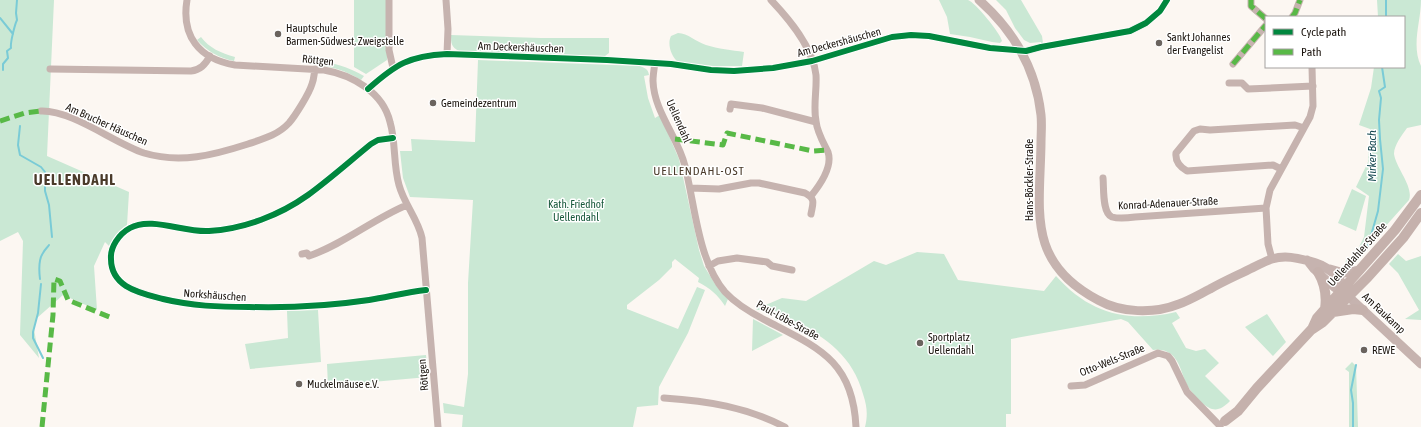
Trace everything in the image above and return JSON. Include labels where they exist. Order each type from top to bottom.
[{"type":"main road","name":"Uellendahler Straße","points":[[1222,425],[1234,408],[1250,395],[1312,330],[1323,322],[1329,311],[1345,292],[1360,270],[1398,226],[1421,194]]},
{"type":"main road","name":"Uellendahler Straße","points":[[1345,292],[1368,277],[1421,214]]},
{"type":"main road","points":[[1323,270],[1323,281],[1329,311],[1354,309],[1363,310]]},
{"type":"street","name":"Röttgen","points":[[188,0],[186,13],[187,28],[192,39],[210,56],[227,64],[235,65],[333,71],[360,83],[368,89],[377,98],[387,112],[393,138],[396,170],[400,187],[421,234],[438,427]]},
{"type":"street","points":[[388,0],[389,50],[393,68]]},
{"type":"street","points":[[446,0],[448,29],[447,54]]},
{"type":"street","points":[[770,0],[793,24],[804,42],[816,74],[816,122],[829,160],[828,166],[819,186],[811,196]]},
{"type":"street","name":"Hans-Böckler-Straße","points":[[979,0],[1006,27],[1021,50],[1032,72],[1041,116],[1039,212],[1043,238],[1056,266],[1076,288],[1110,306],[1131,310],[1156,309],[1179,304],[1272,259],[1292,257],[1307,260],[1323,270],[1345,292]]},
{"type":"street","name":"Am Deckershäuschen","points":[[368,89],[393,68],[411,59],[421,56],[447,54],[607,60],[734,71],[773,68],[812,61],[892,37],[911,35],[929,36],[990,48],[1026,51],[1126,32],[1146,23],[1160,11],[1167,0]]},
{"type":"street","points":[[1251,0],[1251,6],[1265,18]]},
{"type":"street","points":[[1294,16],[1300,0]]},
{"type":"street","points":[[1233,64],[1265,26]]},
{"type":"street","points":[[50,69],[191,71],[202,67],[210,56]]},
{"type":"street","name":"Uellendahl","points":[[655,63],[653,82],[655,93],[661,111],[681,154],[690,188],[704,255],[717,281],[733,300]]},
{"type":"street","points":[[1272,259],[1268,244],[1266,208],[1270,190],[1310,117],[1313,106],[1312,68]]},
{"type":"street","name":"Am Brucher Häuschen","points":[[40,111],[50,111],[69,117],[143,153],[164,158],[194,158],[265,139],[277,133],[288,124],[296,113],[312,85],[315,69]]},
{"type":"street","points":[[1229,83],[1242,82],[1248,89],[1313,86]]},
{"type":"street","points":[[730,109],[731,104],[762,108],[816,122]]},
{"type":"street","points":[[1282,169],[1273,165],[1187,171],[1176,161],[1176,153],[1194,131],[1200,129],[1210,130],[1295,125],[1304,128]]},
{"type":"street","name":"Norkshäuschen","points":[[393,138],[378,140],[371,144],[308,195],[268,217],[245,225],[208,232],[190,231],[156,224],[143,224],[131,227],[117,239],[113,247],[111,258],[113,271],[125,286],[134,290],[151,296],[177,302],[209,307],[288,308],[369,300],[426,290]]},
{"type":"street","name":"Konrad-Adenauer-Straße","points":[[1103,178],[1106,211],[1111,216],[1115,217],[1266,208]]},
{"type":"street","points":[[690,188],[719,189],[759,183],[805,193],[811,196],[814,202],[811,214]]},
{"type":"street","points":[[302,254],[307,253],[309,256],[325,251],[360,229],[407,205]]},
{"type":"street","points":[[710,266],[718,261],[737,258],[767,262],[772,266],[792,270]]},
{"type":"street","points":[[1323,270],[1344,273],[1360,270]]},
{"type":"street","name":"Am Raukamp","points":[[1345,292],[1421,364]]},
{"type":"street","name":"Paul-Löbe-Straße","points":[[733,300],[748,311],[806,341],[830,359],[840,370],[851,394],[855,409],[856,427]]},
{"type":"street","name":"Otto-Wels-Straße","points":[[1071,386],[1085,385],[1158,353],[1168,356],[1188,392],[1222,425]]},
{"type":"street","points":[[664,398],[692,400],[739,408],[760,415],[785,427]]},
{"type":"green space","points":[[0,0],[54,0],[47,156],[129,192],[127,225],[116,234],[109,246],[105,242],[94,266],[97,310],[63,295],[37,318],[34,329],[39,358],[20,335],[23,241],[18,232],[0,241]]},
{"type":"green space","points":[[354,0],[387,0],[387,60],[366,74],[354,67]]},
{"type":"green space","points":[[939,0],[968,0],[982,12],[993,25],[1002,41],[1000,43],[992,42],[950,34],[947,17]]},
{"type":"green space","points":[[996,0],[1021,0],[1042,36],[1043,43],[1030,43],[1024,40],[1015,28],[1006,10]]},
{"type":"green space","points":[[1377,0],[1421,0],[1417,33],[1417,50],[1421,66],[1421,125],[1407,128],[1394,151],[1395,159],[1409,189],[1409,200],[1350,266],[1344,268],[1347,257],[1354,257],[1364,237],[1369,196],[1356,187],[1368,162],[1370,129],[1359,125],[1371,88],[1374,68],[1405,68],[1405,16],[1378,16]]},
{"type":"green space","points":[[678,33],[685,34],[702,44],[744,52],[742,66],[713,66],[678,62],[672,53],[669,43],[671,36]]},
{"type":"green space","points":[[451,35],[541,38],[609,38],[609,53],[605,56],[459,51],[454,48],[452,44]]},
{"type":"green space","points":[[201,37],[216,50],[235,57],[234,61],[218,56],[209,51],[197,40]]},
{"type":"green space","name":"Kath. Friedhof Uellendahl","points":[[478,60],[640,66],[648,71],[649,75],[644,76],[648,98],[655,118],[660,115],[679,159],[699,250],[704,266],[717,287],[728,299],[725,306],[713,292],[698,282],[699,278],[675,259],[672,262],[672,267],[659,280],[627,305],[627,309],[678,329],[697,287],[705,290],[688,333],[659,387],[658,405],[637,407],[633,427],[462,427],[463,415],[444,413],[443,403],[464,407],[468,374],[468,283],[473,200],[410,197],[403,178],[400,151],[412,151],[411,139],[475,142]]},
{"type":"green space","points":[[314,61],[328,62],[352,70],[364,76],[361,80],[350,74],[327,66],[314,65]]},
{"type":"green space","points":[[1352,189],[1366,196],[1356,231],[1338,223]]},
{"type":"green space","name":"Sportplatz Uellendahl","points":[[917,252],[944,254],[958,280],[1044,291],[1056,276],[1082,299],[1096,307],[1111,312],[1142,316],[1176,312],[1180,318],[1172,323],[1186,348],[1196,351],[1205,349],[1219,363],[1205,376],[1230,401],[1220,409],[1213,409],[1205,406],[1189,388],[1179,364],[1174,357],[1165,351],[1153,350],[1128,322],[1121,319],[1011,339],[1011,414],[1006,414],[1006,427],[865,427],[867,414],[859,381],[853,369],[837,350],[817,334],[779,313],[769,309],[756,309],[782,298],[806,301],[874,261],[886,265]]},
{"type":"green space","points":[[1398,254],[1406,261],[1421,256],[1421,320],[1405,319],[1419,310],[1398,273],[1389,264]]},
{"type":"green space","points":[[318,310],[321,362],[250,369],[245,344],[288,338],[287,311]]},
{"type":"green space","points":[[1267,314],[1286,342],[1273,356],[1245,327]]},
{"type":"green space","points":[[753,319],[783,335],[752,351]]},
{"type":"green space","points":[[426,355],[428,377],[328,386],[327,364]]},
{"type":"green space","points":[[1352,362],[1356,366],[1358,427],[1349,427],[1349,372],[1345,369]]},
{"type":"waterway","points":[[3,70],[3,64],[8,58],[7,51],[11,48],[17,20],[17,0]]},
{"type":"waterway","name":"Mirker Bach","points":[[1386,0],[1386,16]]},
{"type":"waterway","points":[[0,18],[13,34]]},
{"type":"waterway","name":"Mirker Bach","points":[[1368,246],[1378,211],[1383,169],[1379,120],[1381,98],[1379,91],[1385,87],[1382,68]]},
{"type":"waterway","points":[[20,126],[18,145],[20,155],[41,167],[45,172],[45,191],[49,205],[52,237]]},
{"type":"waterway","points":[[40,279],[40,259],[49,245]]},
{"type":"waterway","points":[[41,284],[38,313],[33,338],[43,358]]},
{"type":"waterway","name":"Mirker Bach","points":[[1353,427],[1353,403],[1351,390],[1356,365]]},
{"type":"marked path","points":[[1251,0],[1251,6],[1265,18]]},
{"type":"marked path","points":[[1293,16],[1300,0]]},
{"type":"marked path","points":[[1233,64],[1265,26]]},
{"type":"marked path","points":[[0,121],[25,113],[41,111]]},
{"type":"marked path","points":[[675,139],[723,145],[727,133],[813,151],[827,150]]},
{"type":"marked path","points":[[42,427],[53,315],[54,279],[60,281],[68,300],[112,318]]},
{"type":"cycle path","points":[[368,89],[395,67],[413,59],[447,54],[607,60],[671,64],[711,70],[734,71],[773,68],[812,61],[892,37],[911,35],[929,36],[990,48],[1026,51],[1130,31],[1146,23],[1160,11],[1167,0]]},
{"type":"cycle path","points":[[393,138],[378,140],[371,144],[308,195],[286,209],[261,220],[222,230],[209,231],[189,230],[158,224],[138,225],[130,228],[116,241],[111,254],[111,263],[115,275],[120,281],[135,291],[174,301],[206,306],[279,307],[324,305],[369,300],[426,290]]},
{"type":"place","name":"Hauptschule Barmen-Südwest, Zweigstelle","points":[[278,34]]},
{"type":"place","name":"Sankt Johannes der Evangelist","points":[[1159,43]]},
{"type":"place","name":"Gemeindezentrum","points":[[433,103]]},
{"type":"place","name":"Sportplatz Uellendahl","points":[[920,343]]},
{"type":"place","name":"REWE","points":[[1364,350]]},
{"type":"place","name":"Muckelmäuse e.V.","points":[[299,384]]},
{"type":"district","name":"UELLENDAHL-OST","points":[[699,171]]},
{"type":"district","name":"UELLENDAHL","points":[[75,179]]}]
